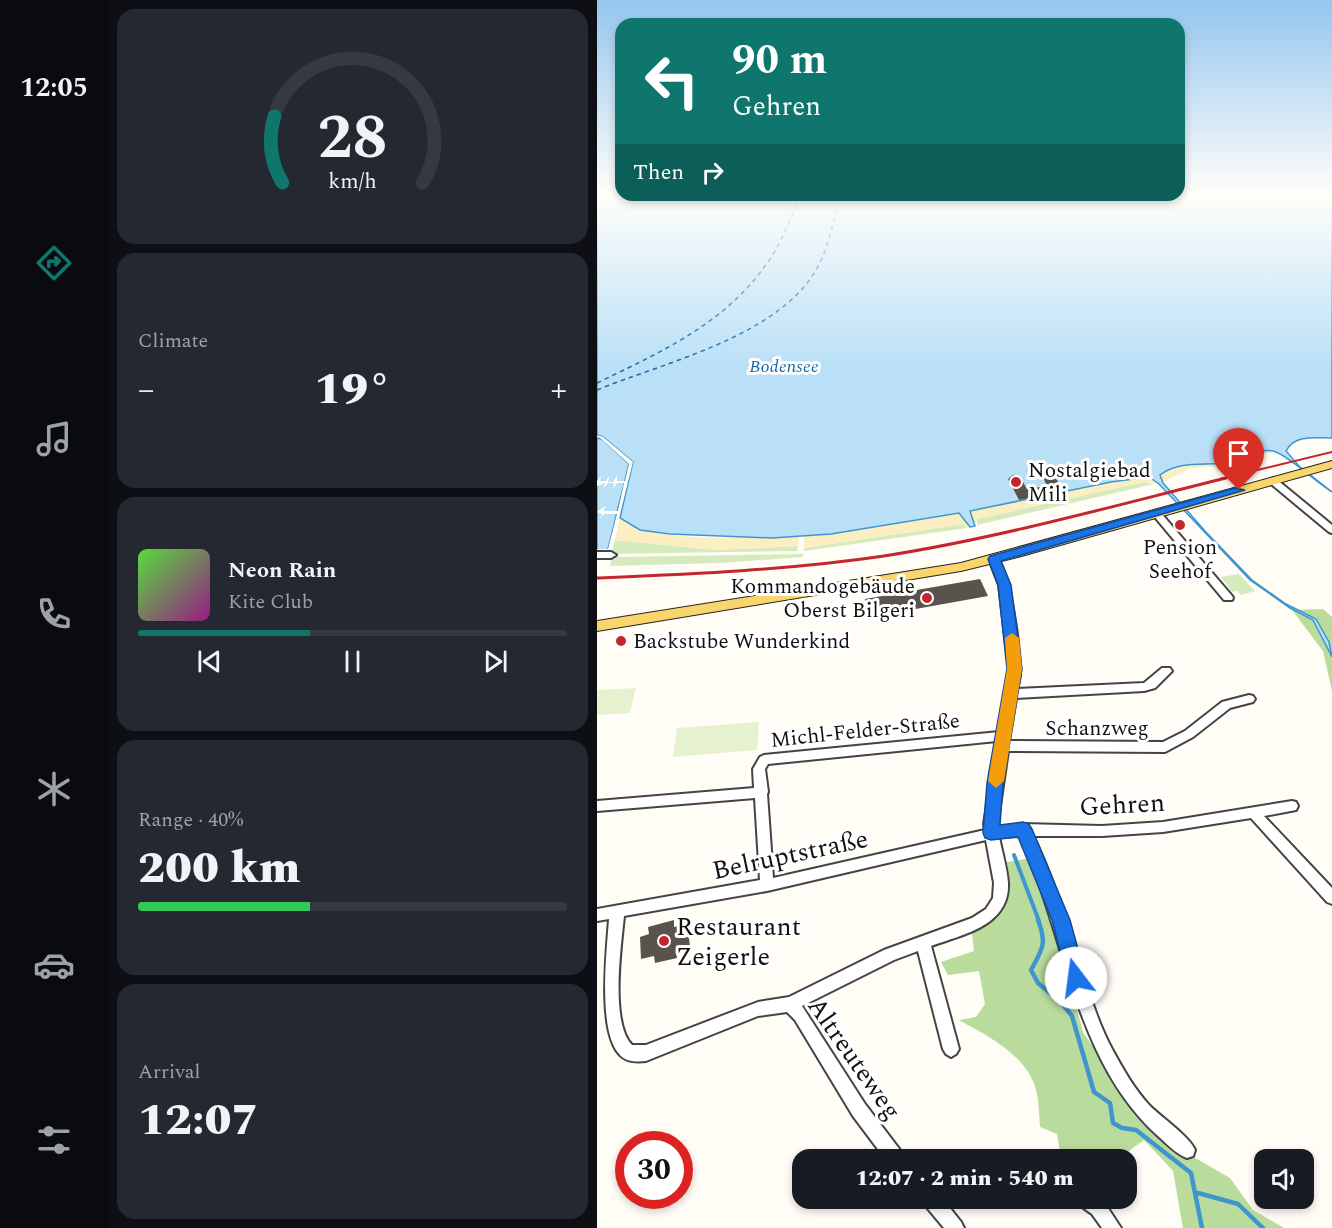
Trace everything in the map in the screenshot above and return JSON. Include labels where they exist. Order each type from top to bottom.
[{"type":"main road","points":[[597,626],[880,581],[994,559],[1332,464]]},
{"type":"street","points":[[1273,481],[1332,530]]},
{"type":"street","points":[[1157,514],[1228,598]]},
{"type":"street","points":[[597,555],[610,555]]},
{"type":"street","points":[[790,1004],[889,955],[977,923],[996,907],[1000,900],[1001,883],[990,824],[1015,669],[1003,578],[994,559]]},
{"type":"street","points":[[1010,694],[1144,687],[1151,685],[1166,671]]},
{"type":"street","name":"Schanzweg","points":[[1003,741],[1053,748],[1165,747],[1189,734],[1226,705],[1249,699]]},
{"type":"street","name":"Michl-Felder-Straße","points":[[767,885],[759,765],[769,758],[1003,741]]},
{"type":"street","points":[[597,806],[762,792]]},
{"type":"street","name":"Gehren","points":[[991,833],[1023,829],[1102,831],[1163,827],[1255,814],[1292,806]]},
{"type":"street","points":[[1255,814],[1332,898]]},
{"type":"street","points":[[1023,829],[1061,920],[1086,1004],[1121,1081],[1158,1125],[1187,1150]]},
{"type":"street","name":"Belruptstraße","points":[[597,915],[767,885],[991,833]]},
{"type":"street","name":"Altreuteweg","points":[[618,912],[612,999],[617,1032],[624,1049],[634,1054],[646,1053],[758,1009],[790,1004],[800,1015],[859,1110],[889,1149]]},
{"type":"street","points":[[923,943],[951,1049]]},
{"type":"street","points":[[941,1209],[955,1228]]},
{"type":"street","points":[[1099,1209],[1112,1228]]},
{"type":"green space","points":[[1144,482],[1154,484],[977,525],[977,519]]},
{"type":"green space","points":[[964,524],[967,528],[804,551],[804,548]]},
{"type":"green space","points":[[615,540],[716,550],[798,546],[797,551],[611,554]]},
{"type":"green space","points":[[803,554],[803,557],[720,563],[610,566],[612,557]]},
{"type":"green space","points":[[1239,574],[1255,591],[1241,595],[1237,591],[1232,592],[1221,577]]},
{"type":"green space","points":[[1323,609],[1332,617],[1332,691],[1323,651],[1292,610]]},
{"type":"green space","points":[[636,688],[630,713],[597,715],[597,690]]},
{"type":"green space","points":[[759,722],[757,750],[673,757],[677,728]]},
{"type":"green space","points":[[1032,858],[1066,929],[1070,984],[1083,1032],[1122,1090],[1178,1148],[1230,1178],[1253,1210],[1284,1228],[1183,1228],[1173,1171],[1144,1140],[1132,1149],[1059,1149],[1057,1134],[1040,1127],[1033,1081],[1020,1061],[1001,1045],[959,1020],[976,1017],[985,1004],[979,971],[948,975],[941,962],[974,951],[972,934],[989,919],[997,903],[1000,863]]},
{"type":"sand","points":[[1259,451],[1280,454],[1259,453],[1234,465],[1191,468],[1163,482],[1160,475],[1188,465],[1233,461]]},
{"type":"sand","points":[[1145,476],[1157,483],[1144,482],[977,519],[975,526],[969,511]]},
{"type":"sand","points":[[959,513],[970,527],[967,528],[964,524],[804,548],[804,537]]},
{"type":"sand","points":[[620,518],[637,527],[681,536],[799,537],[798,546],[716,550],[615,540]]},
{"type":"water","name":"Bodensee","points":[[597,253],[1332,253],[1332,438],[1300,439],[1286,451],[1299,466],[1332,492],[1289,459],[1270,451],[1259,452],[1232,462],[1186,465],[1160,475],[1163,483],[1205,531],[1252,580],[1286,604],[1316,619],[1329,642],[1332,657],[1313,620],[1290,608],[1250,580],[1159,484],[1149,477],[1111,482],[970,511],[975,526],[970,527],[959,513],[831,534],[772,538],[670,534],[640,530],[620,518],[633,462],[603,437],[597,435]]},
{"type":"water","points":[[597,438],[602,439],[629,464],[607,553],[597,553]]},
{"type":"pier","points":[[597,435],[603,437],[633,462],[610,553],[597,552],[597,549],[608,549],[617,514],[604,514],[600,519],[602,514],[597,512],[605,506],[604,511],[618,511],[624,483],[617,483],[613,489],[614,483],[608,483],[603,489],[605,483],[597,486],[597,481],[601,476],[600,481],[606,481],[609,476],[608,482],[613,482],[617,476],[617,481],[625,481],[629,464]]},
{"type":"building","name":"Nostalgiebad Mili","points":[[1046,469],[1052,471],[1064,492],[1019,500],[1008,479],[1013,475],[1020,477],[1027,489],[1047,486],[1041,473]]},
{"type":"building","name":"Kommandogebäude Oberst Bilgeri","points":[[980,579],[988,596],[871,617],[865,599]]},
{"type":"building","name":"Restaurant Zeigerle","points":[[674,920],[674,927],[687,924],[690,946],[676,949],[677,958],[655,963],[654,956],[641,959],[640,937],[649,934],[648,927]]},
{"type":"waterway","points":[[1014,855],[1039,921]]},
{"type":"waterway","points":[[1038,920],[1043,941],[1031,970],[1038,983],[1061,1002],[1072,1016],[1094,1092],[1110,1103],[1113,1123],[1122,1128],[1136,1130],[1191,1173],[1202,1228]]},
{"type":"waterway","points":[[1198,1193],[1238,1204],[1263,1228]]},
{"type":"ferry route","points":[[597,383],[667,348],[710,321],[749,286],[774,253]]},
{"type":"ferry route","points":[[597,390],[717,345],[747,330],[775,313],[798,293],[816,270],[823,253]]},
{"type":"railway","points":[[1220,479],[1332,452]]},
{"type":"railway","points":[[597,578],[776,568],[884,556],[1013,531],[1226,478]]},
{"type":"slow traffic","points":[[996,781],[1015,669],[1012,638]]},
{"type":"place","name":"Nostalgiebad Mili","points":[[1016,482]]},
{"type":"place","name":"Pension Seehof","points":[[1180,525]]},
{"type":"place","name":"Kommandogebäude Oberst Bilgeri","points":[[927,598]]},
{"type":"place","name":"Backstube Wunderkind","points":[[621,641]]},
{"type":"place","name":"Restaurant Zeigerle","points":[[664,941]]},
{"type":"route","points":[[1076,978],[1061,920],[1034,849],[1023,829],[991,833],[995,783],[1015,669],[1003,578],[994,559],[1239,490]]}]
